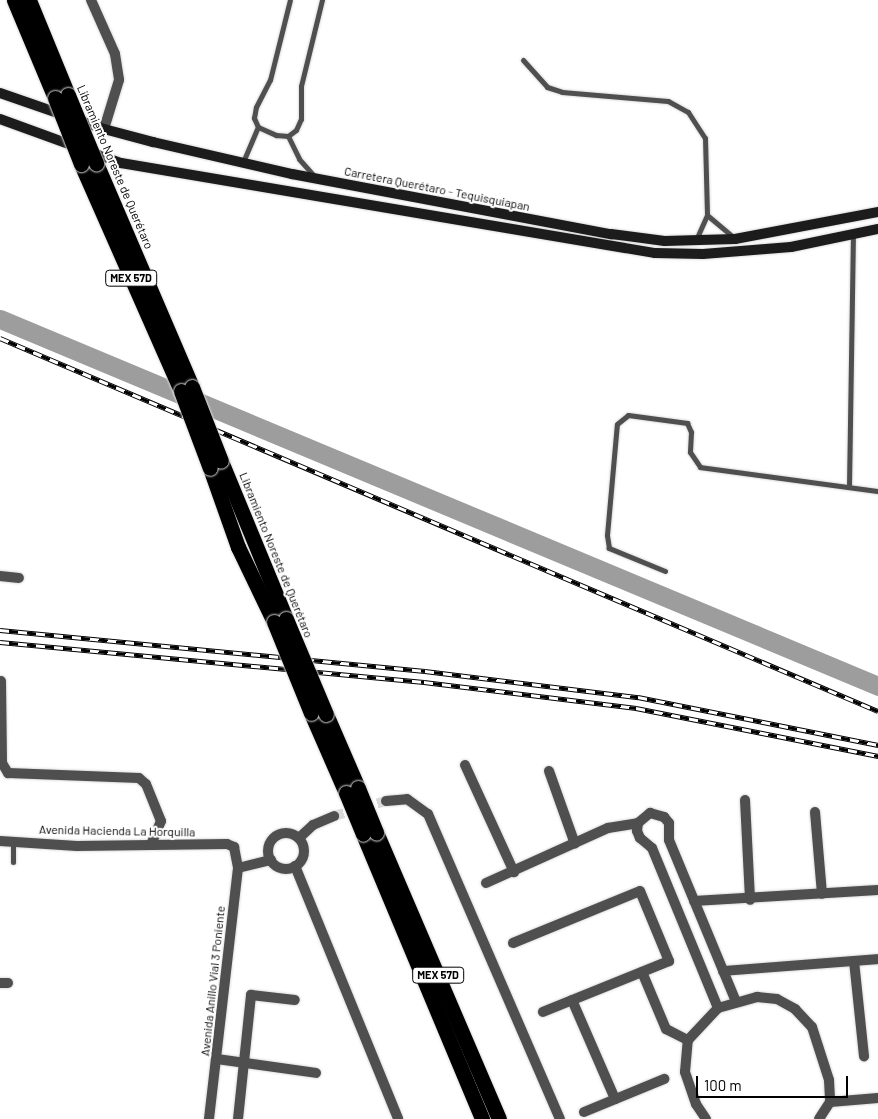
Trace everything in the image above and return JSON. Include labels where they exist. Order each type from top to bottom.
[{"type":"highway","name":"Libramiento Noreste de Querétaro","points":[[14,0],[96,163],[280,621],[370,833],[499,1119]]},
{"type":"highway","name":"Libramiento Noreste de Querétaro","points":[[29,0],[62,96],[80,164],[187,389]]},
{"type":"highway","name":"Libramiento Noreste de Querétaro","points":[[370,833],[482,1119]]},
{"type":"main road","name":"Carretera Querétaro - Tequisquiapan","points":[[0,93],[104,129],[243,163],[317,179],[611,234],[695,242],[735,239],[878,212]]},
{"type":"main road","name":"Carretera Querétaro - Tequisquiapan","points":[[0,119],[121,163],[609,247],[703,254],[791,247],[878,230]]},
{"type":"street","points":[[91,0],[115,54],[119,80],[104,129]]},
{"type":"street","points":[[0,576],[19,578]]},
{"type":"street","points":[[1,681],[2,763],[8,772],[139,778],[146,784],[161,820],[150,845]]},
{"type":"street","points":[[465,766],[514,872]]},
{"type":"street","points":[[548,771],[575,844]]},
{"type":"street","points":[[386,800],[407,799],[428,814],[560,1119]]},
{"type":"street","points":[[745,800],[750,900]]},
{"type":"street","points":[[815,812],[822,894]]},
{"type":"street","points":[[486,883],[608,828],[638,823],[650,814],[664,817],[669,823],[669,840],[736,1002]]},
{"type":"street","points":[[299,838],[313,825],[334,816]]},
{"type":"street","points":[[638,823],[640,838],[652,848],[718,1008]]},
{"type":"street","points":[[290,834],[299,838],[303,855],[295,866],[282,868],[271,860],[269,847],[277,836],[290,834]]},
{"type":"street","points":[[652,848],[669,840]]},
{"type":"street","name":"Avenida Hacienda La Horquilla","points":[[0,841],[77,846],[227,844],[234,847]]},
{"type":"street","name":"Avenida Anillo Vial 3 Poniente","points":[[209,1119],[238,868],[234,847]]},
{"type":"street","points":[[238,868],[271,860]]},
{"type":"street","points":[[295,866],[398,1119]]},
{"type":"street","points":[[694,901],[750,900],[878,890]]},
{"type":"street","points":[[513,943],[640,891],[669,961],[543,1012]]},
{"type":"street","points":[[723,971],[878,959]]},
{"type":"street","points":[[854,961],[864,1056]]},
{"type":"street","points":[[642,972],[666,1029],[688,1040]]},
{"type":"street","points":[[238,1119],[251,995],[295,1000]]},
{"type":"street","points":[[706,1119],[696,1104],[685,1072],[688,1040],[718,1008],[757,997],[777,999],[795,1009],[812,1027],[822,1053],[830,1102],[819,1119]]},
{"type":"street","points":[[572,1000],[615,1099]]},
{"type":"street","points":[[217,1060],[316,1073]]},
{"type":"street","points":[[584,1112],[664,1079]]},
{"type":"street","points":[[830,1102],[878,1098]]},
{"type":"lane","points":[[290,0],[270,80],[256,107],[254,118],[258,127],[267,133],[288,136],[296,130],[301,119],[301,86],[322,0]]},
{"type":"lane","points":[[523,60],[547,87],[562,92],[668,101],[688,112],[705,138],[707,215],[695,242]]},
{"type":"lane","points":[[243,163],[258,127]]},
{"type":"lane","points":[[288,136],[299,159],[317,179]]},
{"type":"lane","points":[[707,215],[735,239]]},
{"type":"lane","points":[[850,487],[853,236]]},
{"type":"lane","points":[[666,571],[609,548],[607,535],[617,424],[620,418],[628,415],[687,423],[691,432],[690,452],[700,466],[878,491]]},
{"type":"lane","points":[[13,842],[13,862]]},
{"type":"waterway","points":[[0,319],[878,686]]},
{"type":"tunnel","points":[[334,816],[386,801]]},
{"type":"railway","points":[[0,338],[878,711]]},
{"type":"railway","points":[[0,630],[425,671],[638,697],[878,745]]},
{"type":"railway","points":[[0,642],[424,682],[636,708],[878,756]]}]
